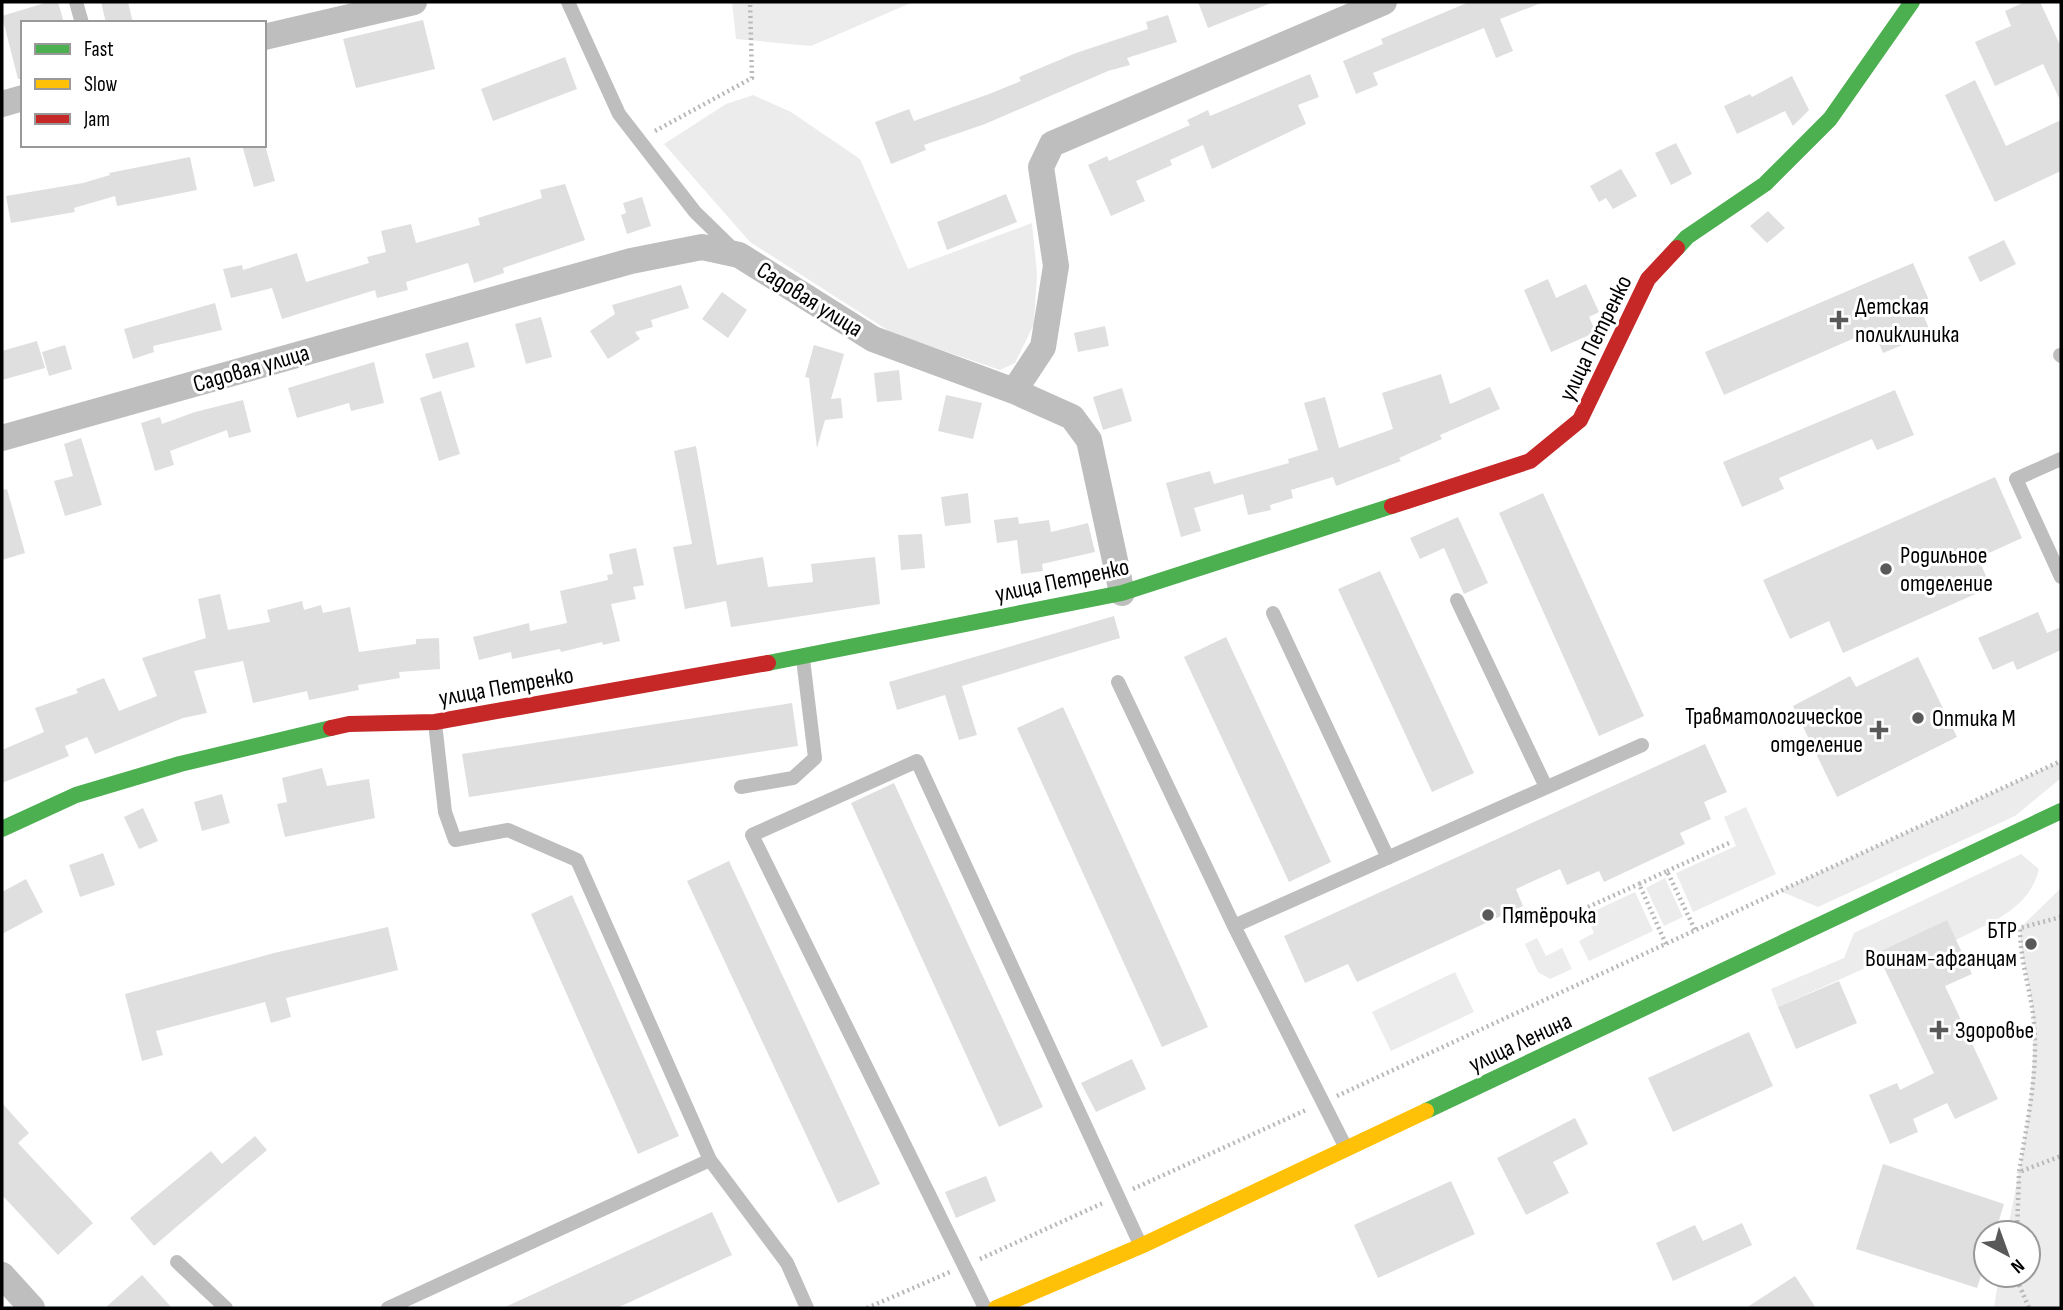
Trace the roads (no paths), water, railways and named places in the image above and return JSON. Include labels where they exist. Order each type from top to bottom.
[{"type":"street","points":[[266,37],[414,2]]},
{"type":"street","points":[[1014,391],[1043,347],[1056,266],[1041,167],[1052,144],[1384,2]]},
{"type":"street","name":"улица Петренко","points":[[2,829],[76,795],[180,764],[349,724],[435,722],[803,657],[1122,593],[1530,461],[1580,419],[1648,279],[1687,237],[1765,184],[1830,119],[1912,2]]},
{"type":"street","points":[[2,104],[21,99]]},
{"type":"street","name":"Садовая улица","points":[[2,438],[631,261],[702,247],[739,255],[873,339],[1014,391],[1072,417],[1089,440],[1122,593]]},
{"type":"street","name":"улица Ленина","points":[[996,1308],[1141,1245],[2061,811]]},
{"type":"street","points":[[2,1275],[32,1308]]},
{"type":"lane","points":[[76,2],[81,21]]},
{"type":"lane","points":[[568,2],[619,114],[695,212],[739,255]]},
{"type":"lane","points":[[2061,459],[2016,479],[2061,577]]},
{"type":"lane","points":[[1457,600],[1546,787]]},
{"type":"lane","points":[[1273,613],[1388,858]]},
{"type":"lane","points":[[741,787],[793,778],[815,758],[803,657]]},
{"type":"lane","points":[[1118,682],[1234,926],[1346,1148]]},
{"type":"lane","points":[[435,722],[445,812],[455,840],[508,830],[577,860],[709,1160],[787,1264],[807,1308]]},
{"type":"lane","points":[[1234,926],[1642,745]]},
{"type":"lane","points":[[985,1308],[752,835],[917,761],[1141,1245]]},
{"type":"lane","points":[[388,1308],[709,1160]]},
{"type":"lane","points":[[177,1262],[226,1308]]},
{"type":"place","name":"Детская поликлиника","points":[[1839,320]]},
{"type":"place","name":"Родильное отделение","points":[[1886,569]]},
{"type":"place","name":"Оптика М","points":[[1918,718]]},
{"type":"place","name":"Травматологическое отделение","points":[[1879,730]]},
{"type":"place","name":"Пятёрочка","points":[[1488,915]]},
{"type":"place","name":"БТР Воинам-афганцам","points":[[2031,944]]},
{"type":"place","name":"Здоровье","points":[[1939,1030]]}]
